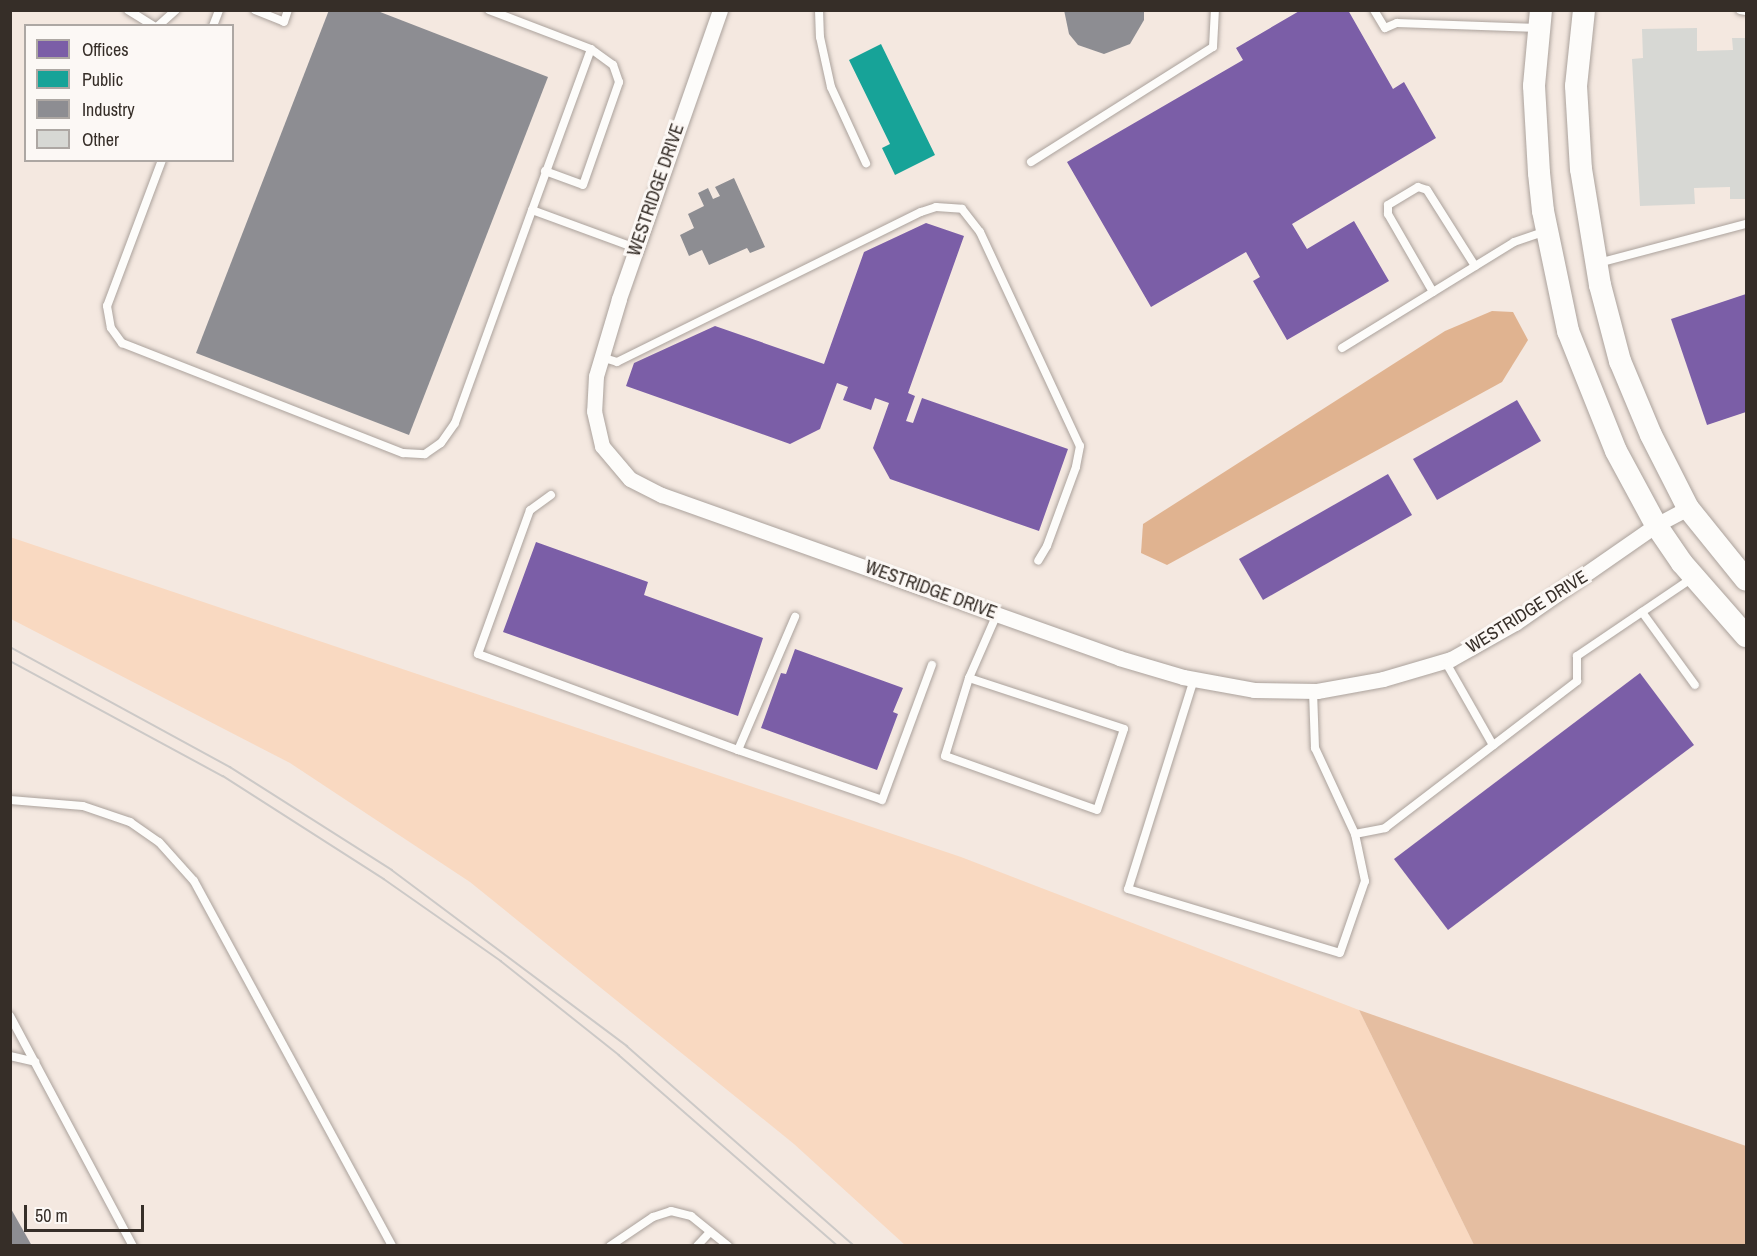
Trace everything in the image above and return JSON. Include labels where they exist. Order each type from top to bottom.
[{"type":"main road","points":[[1584,10],[1576,86],[1581,169],[1597,263],[1620,361],[1650,435],[1688,508],[1746,580]]},
{"type":"main road","points":[[1538,16],[1534,86],[1547,230],[1568,331],[1616,451],[1656,525],[1694,576],[1746,636]]},
{"type":"street","name":"WESTRIDGE DRIVE","points":[[720,10],[636,248],[596,376],[594,411],[602,446],[630,479],[662,495],[1119,658],[1194,679],[1254,690],[1313,690],[1383,680],[1445,661],[1515,623],[1656,525],[1688,508]]},
{"type":"lane","points":[[128,10],[152,24]]},
{"type":"lane","points":[[158,24],[176,10]]},
{"type":"lane","points":[[255,10],[284,22],[288,10]]},
{"type":"lane","points":[[489,10],[591,49],[613,65],[619,82],[583,185],[545,171]]},
{"type":"lane","points":[[819,10],[820,37],[831,87],[866,163]]},
{"type":"lane","points":[[1031,162],[1213,47],[1215,10]]},
{"type":"lane","points":[[1374,10],[1385,28],[1397,23],[1538,16]]},
{"type":"lane","points":[[1740,10],[1746,11]]},
{"type":"lane","points":[[161,162],[107,306],[111,328],[122,343],[403,453],[425,454],[441,443],[455,423],[591,49]]},
{"type":"lane","points":[[1433,292],[1388,214],[1389,205],[1418,187],[1427,190],[1475,266]]},
{"type":"lane","points":[[601,357],[617,362],[921,212],[936,207],[962,209],[980,232],[1080,446],[1068,490],[1038,561]]},
{"type":"lane","points":[[532,210],[636,248]]},
{"type":"lane","points":[[1597,263],[1746,224]]},
{"type":"lane","points":[[1342,348],[1514,242],[1547,230]]},
{"type":"lane","points":[[551,495],[530,510],[478,654],[738,750],[882,800],[932,665]]},
{"type":"lane","points":[[1354,834],[1385,828],[1577,681],[1577,656],[1694,576]]},
{"type":"lane","points":[[1642,612],[1695,685]]},
{"type":"lane","points":[[969,678],[1124,729],[1097,810],[945,756],[969,678],[997,614]]},
{"type":"lane","points":[[738,750],[795,617]]},
{"type":"lane","points":[[1445,661],[1493,745]]},
{"type":"lane","points":[[1194,679],[1128,889],[1341,953],[1365,881],[1354,834],[1315,748],[1313,690]]},
{"type":"lane","points":[[10,800],[59,801],[130,822],[159,842],[194,881],[392,1245]]},
{"type":"lane","points":[[10,1016],[133,1245]]},
{"type":"lane","points":[[10,1056],[35,1062]]},
{"type":"lane","points":[[610,1245],[653,1217],[671,1211],[691,1216],[728,1245]]},
{"type":"lane","points":[[697,1245],[711,1232]]},
{"type":"shaded area","points":[[1492,311],[1513,312],[1528,340],[1502,382],[1167,565],[1141,553],[1143,524],[1445,331]]},
{"type":"shaded area","points":[[10,537],[961,857],[1359,1010],[1474,1245],[905,1245],[794,1144],[470,882],[290,763],[11,619]]},
{"type":"shaded area","points":[[1359,1010],[1746,1146],[1746,1245],[1474,1245]]},
{"type":"building: Offices","points":[[1301,10],[1348,10],[1393,89],[1404,82],[1436,138],[1292,224],[1307,249],[1354,221],[1389,281],[1287,340],[1253,281],[1260,277],[1246,252],[1151,307],[1067,162],[1243,60],[1236,48]]},
{"type":"building: Offices","points":[[926,223],[964,236],[908,393],[915,396],[906,421],[913,423],[922,398],[1068,449],[1039,531],[890,479],[873,448],[889,403],[875,398],[871,410],[843,400],[848,387],[837,383],[820,429],[790,444],[626,386],[634,363],[715,326],[824,364],[864,252]]},
{"type":"building: Offices","points":[[1746,294],[1746,412],[1707,425],[1671,319]]},
{"type":"building: Offices","points":[[1517,400],[1541,441],[1437,500],[1413,459]]},
{"type":"building: Offices","points":[[1388,474],[1412,515],[1263,600],[1239,559]]},
{"type":"building: Offices","points":[[536,542],[648,582],[644,595],[763,638],[738,716],[503,632]]},
{"type":"building: Offices","points":[[795,649],[903,688],[893,712],[898,714],[877,770],[761,728],[781,673],[786,674]]},
{"type":"building: Offices","points":[[1640,673],[1694,745],[1448,930],[1394,859]]},
{"type":"building: Public","points":[[881,44],[935,155],[895,175],[882,148],[890,144],[849,60]]},
{"type":"building: Industry","points":[[329,10],[375,10],[548,77],[409,435],[196,353]]},
{"type":"building: Industry","points":[[1064,10],[1144,10],[1144,20],[1130,44],[1104,54],[1078,45],[1069,34]]},
{"type":"building: Industry","points":[[734,178],[765,247],[750,253],[747,248],[709,265],[702,250],[689,256],[680,235],[694,228],[688,214],[704,206],[698,193],[708,188],[713,199],[720,196],[715,187]]},
{"type":"building: Industry","points":[[10,1207],[32,1246],[10,1246]]},
{"type":"building: Other","points":[[1697,28],[1697,51],[1733,50],[1732,38],[1746,38],[1746,199],[1730,199],[1730,187],[1694,188],[1695,204],[1640,206],[1632,59],[1643,58],[1642,29]]},
{"type":"tram line","points":[[10,647],[230,767],[392,870],[627,1046],[855,1246]]},
{"type":"tram line","points":[[10,661],[223,776],[384,879],[501,961],[619,1055],[838,1246]]}]
